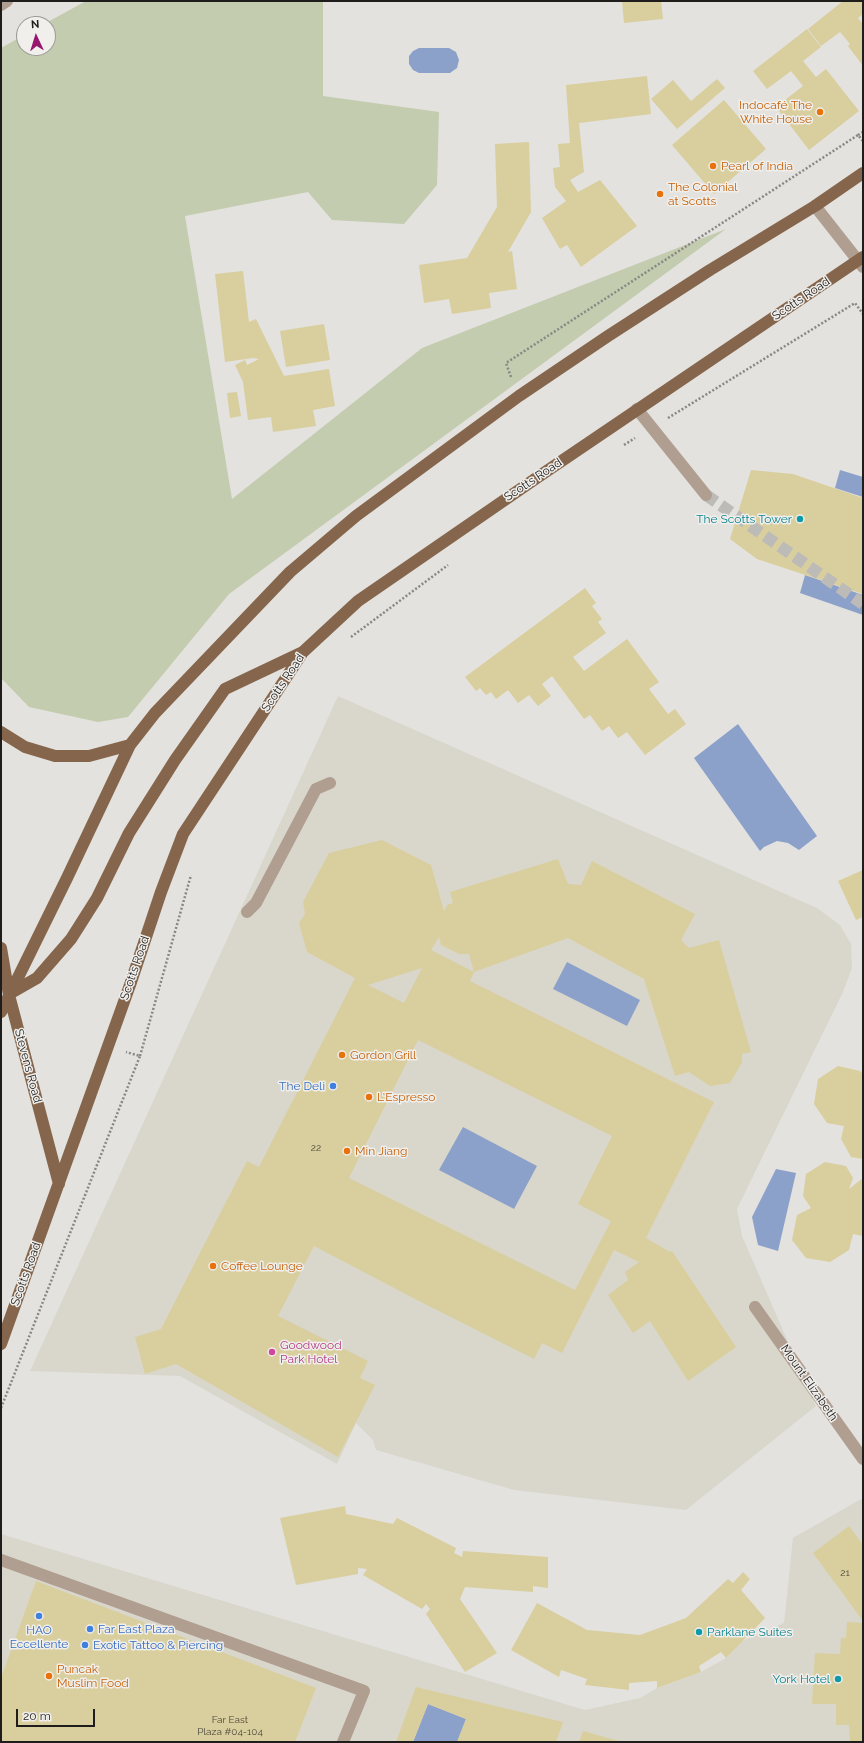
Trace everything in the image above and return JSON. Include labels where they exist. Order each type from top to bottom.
[{"type":"main road","points":[[1,1012],[5,996],[67,878],[130,745],[155,713],[290,572],[356,516],[519,396],[710,270],[815,206],[863,173]]},
{"type":"main road","name":"Scotts Road","points":[[1,1344],[59,1184],[106,1047],[130,985],[161,892],[183,834],[303,652],[358,602],[637,409],[861,262]]},
{"type":"main road","points":[[5,996],[37,978],[71,939],[97,898],[133,826],[175,760],[225,690],[303,652]]},
{"type":"main road","points":[[1,732],[25,747],[55,756],[88,756],[130,745]]},
{"type":"main road","name":"Stevens Road","points":[[1,948],[5,996],[59,1184]]},
{"type":"street","points":[[1,5],[7,1]]},
{"type":"street","points":[[815,206],[861,262]]},
{"type":"street","points":[[637,409],[706,495]]},
{"type":"street","points":[[247,912],[256,903],[316,789],[330,782]]},
{"type":"street","name":"Mount Elizabeth","points":[[755,1307],[863,1459]]},
{"type":"street","points":[[1,1560],[364,1691],[343,1742]]},
{"type":"path","points":[[519,396],[506,363],[863,132]]},
{"type":"path","points":[[858,135],[863,141]]},
{"type":"path","points":[[619,448],[855,303],[863,314]]},
{"type":"path","points":[[347,640],[454,561]]},
{"type":"path","points":[[1,1408],[140,1056],[192,868]]},
{"type":"path","points":[[106,1047],[140,1056]]},
{"type":"shaded area","points":[[338,696],[817,908],[840,925],[851,944],[852,968],[843,992],[737,1209],[742,1236],[816,1406],[686,1510],[514,1490],[376,1450],[373,1440],[356,1423],[337,1464],[180,1376],[30,1371]]},
{"type":"shaded area","points":[[861,1499],[863,1501],[863,1742],[1,1742],[1,1534],[585,1710],[640,1698],[657,1688],[701,1672],[726,1658],[742,1641],[784,1623],[793,1538]]},
{"type":"green space","points":[[86,1],[323,1],[323,96],[439,112],[437,185],[404,224],[332,220],[308,192],[185,216],[232,499],[422,348],[726,229],[229,594],[128,717],[98,722],[29,707],[1,678],[1,48],[16,40],[16,56],[56,56],[56,17]]},
{"type":"water","points":[[419,48],[449,48],[456,52],[459,60],[457,68],[450,73],[419,73],[413,70],[409,64],[409,56],[413,51]]},
{"type":"water","points":[[840,470],[863,477],[863,497],[835,488]]},
{"type":"water","points":[[805,575],[863,595],[863,615],[800,593]]},
{"type":"water","points":[[738,724],[817,836],[799,850],[788,843],[777,841],[764,847],[760,851],[694,758]]},
{"type":"water","points":[[567,962],[640,1000],[627,1026],[553,989]]},
{"type":"water","points":[[463,1127],[537,1166],[514,1209],[439,1170]]},
{"type":"water","points":[[776,1169],[796,1173],[778,1251],[758,1245],[752,1217]]},
{"type":"water","points":[[428,1704],[466,1719],[457,1742],[413,1742]]},
{"type":"building","points":[[622,1],[661,1],[663,19],[624,23]]},
{"type":"building","points":[[843,1],[863,1],[863,14],[858,18],[863,24],[863,66],[848,46],[850,44],[840,32],[821,46],[808,29]]},
{"type":"building","points":[[807,29],[821,47],[803,61],[816,77],[826,69],[859,111],[809,150],[776,107],[803,86],[791,71],[767,89],[753,71]]},
{"type":"building","points":[[647,76],[651,114],[579,123],[584,172],[570,180],[578,192],[600,180],[637,226],[581,267],[567,245],[560,249],[542,218],[566,201],[555,187],[553,168],[560,167],[558,144],[570,143],[566,85]]},
{"type":"building","points":[[717,79],[725,88],[677,129],[651,99],[673,80],[691,101]]},
{"type":"building","points":[[724,100],[766,149],[714,194],[672,145]]},
{"type":"building","points":[[529,142],[531,212],[508,252],[512,251],[517,289],[489,293],[491,308],[452,314],[449,299],[424,303],[419,265],[467,258],[497,207],[495,144]]},
{"type":"building","points":[[243,271],[249,322],[256,319],[284,376],[329,369],[335,406],[313,410],[316,426],[273,432],[271,417],[248,420],[243,382],[235,365],[245,360],[247,365],[259,359],[253,358],[225,362],[215,274]]},
{"type":"building","points":[[324,324],[330,360],[286,367],[280,331]]},
{"type":"building","points":[[237,392],[241,416],[230,418],[227,393]]},
{"type":"building","name":"The Scotts Tower","points":[[751,470],[793,474],[863,498],[863,594],[757,559],[730,539]]},
{"type":"building","points":[[585,588],[596,603],[592,606],[602,619],[598,622],[606,633],[573,657],[584,671],[627,639],[659,682],[649,689],[668,714],[675,709],[686,724],[645,755],[627,732],[618,738],[609,726],[602,731],[590,715],[584,719],[552,676],[542,684],[551,696],[538,706],[529,695],[518,703],[508,690],[496,699],[491,692],[486,695],[480,688],[476,691],[465,677]]},
{"type":"building","name":"Goodwood Park Hotel","points":[[382,840],[431,865],[444,911],[447,905],[453,903],[450,892],[558,859],[568,884],[581,885],[592,861],[695,914],[681,940],[689,948],[719,940],[751,1052],[742,1054],[742,1062],[730,1083],[710,1086],[689,1072],[675,1076],[644,979],[568,938],[474,972],[470,981],[714,1102],[646,1238],[670,1252],[672,1251],[736,1347],[688,1381],[650,1321],[633,1333],[608,1295],[628,1280],[625,1272],[639,1262],[614,1250],[562,1353],[542,1343],[534,1359],[314,1246],[278,1316],[368,1361],[360,1378],[375,1385],[338,1457],[176,1364],[145,1374],[135,1337],[161,1329],[247,1161],[259,1167],[355,978],[307,952],[299,923],[305,914],[303,902],[329,853]],"holes":[[[439,937],[441,945],[459,954],[469,954],[474,972],[431,950]],[[422,968],[404,1003],[368,985]],[[418,1040],[612,1136],[578,1204],[611,1221],[575,1290],[349,1178]]]},
{"type":"building","points":[[863,870],[863,917],[856,920],[838,881]]},
{"type":"building","points":[[838,1066],[860,1071],[863,1074],[863,1159],[851,1157],[841,1139],[844,1126],[827,1123],[814,1104],[818,1079]]},
{"type":"building","points":[[825,1162],[846,1166],[853,1178],[849,1189],[863,1178],[863,1236],[853,1234],[849,1250],[830,1262],[806,1258],[792,1240],[797,1215],[811,1208],[803,1196],[806,1174]]},
{"type":"building","points":[[345,1506],[346,1514],[393,1524],[397,1518],[456,1548],[454,1553],[462,1557],[463,1551],[548,1557],[548,1588],[533,1586],[533,1592],[465,1587],[460,1599],[497,1653],[465,1672],[426,1614],[430,1609],[426,1604],[422,1609],[363,1575],[367,1569],[358,1568],[358,1574],[296,1585],[280,1518]]},
{"type":"building","points":[[849,1526],[863,1545],[863,1621],[813,1553]]},
{"type":"building","name":"Parklane Suites","points":[[743,1572],[750,1579],[741,1590],[765,1618],[726,1658],[721,1652],[699,1666],[701,1672],[657,1688],[657,1681],[629,1683],[629,1690],[585,1685],[587,1679],[561,1670],[559,1677],[511,1650],[537,1603],[587,1630],[640,1635],[686,1618],[728,1579],[733,1583]]},
{"type":"building","name":"Far East Plaza","points":[[36,1581],[316,1688],[295,1742],[1,1742],[1,1678]]},
{"type":"building","name":"York Hotel","points":[[847,1622],[863,1623],[863,1742],[850,1742],[849,1725],[836,1725],[836,1704],[812,1704],[815,1653],[840,1654],[841,1638],[846,1638]]},
{"type":"building","points":[[416,1687],[563,1722],[556,1742],[457,1742],[466,1719],[428,1704],[413,1742],[396,1742]]},
{"type":"building","points":[[583,1731],[619,1741],[619,1742],[579,1742]]},
{"type":"tunnel","points":[[706,495],[863,604]]},
{"type":"place","name":"Indocafé The White House","points":[[820,112]]},
{"type":"place","name":"Pearl of India","points":[[713,166]]},
{"type":"place","name":"The Colonial at Scotts","points":[[660,194]]},
{"type":"place","name":"The Scotts Tower","points":[[800,519]]},
{"type":"place","name":"Gordon Grill","points":[[342,1055]]},
{"type":"place","name":"The Deli","points":[[333,1086]]},
{"type":"place","name":"L'Espresso","points":[[369,1097]]},
{"type":"place","name":"Min Jiang","points":[[347,1151]]},
{"type":"place","name":"Coffee Lounge","points":[[213,1266]]},
{"type":"place","name":"Goodwood Park Hotel","points":[[272,1352]]},
{"type":"place","name":"HAO Eccellente","points":[[39,1616]]},
{"type":"place","name":"Far East Plaza","points":[[90,1629]]},
{"type":"place","name":"Parklane Suites","points":[[699,1632]]},
{"type":"place","name":"Exotic Tattoo & Piercing","points":[[85,1645]]},
{"type":"place","name":"Puncak Muslim Food","points":[[49,1676]]},
{"type":"place","name":"York Hotel","points":[[838,1679]]}]
